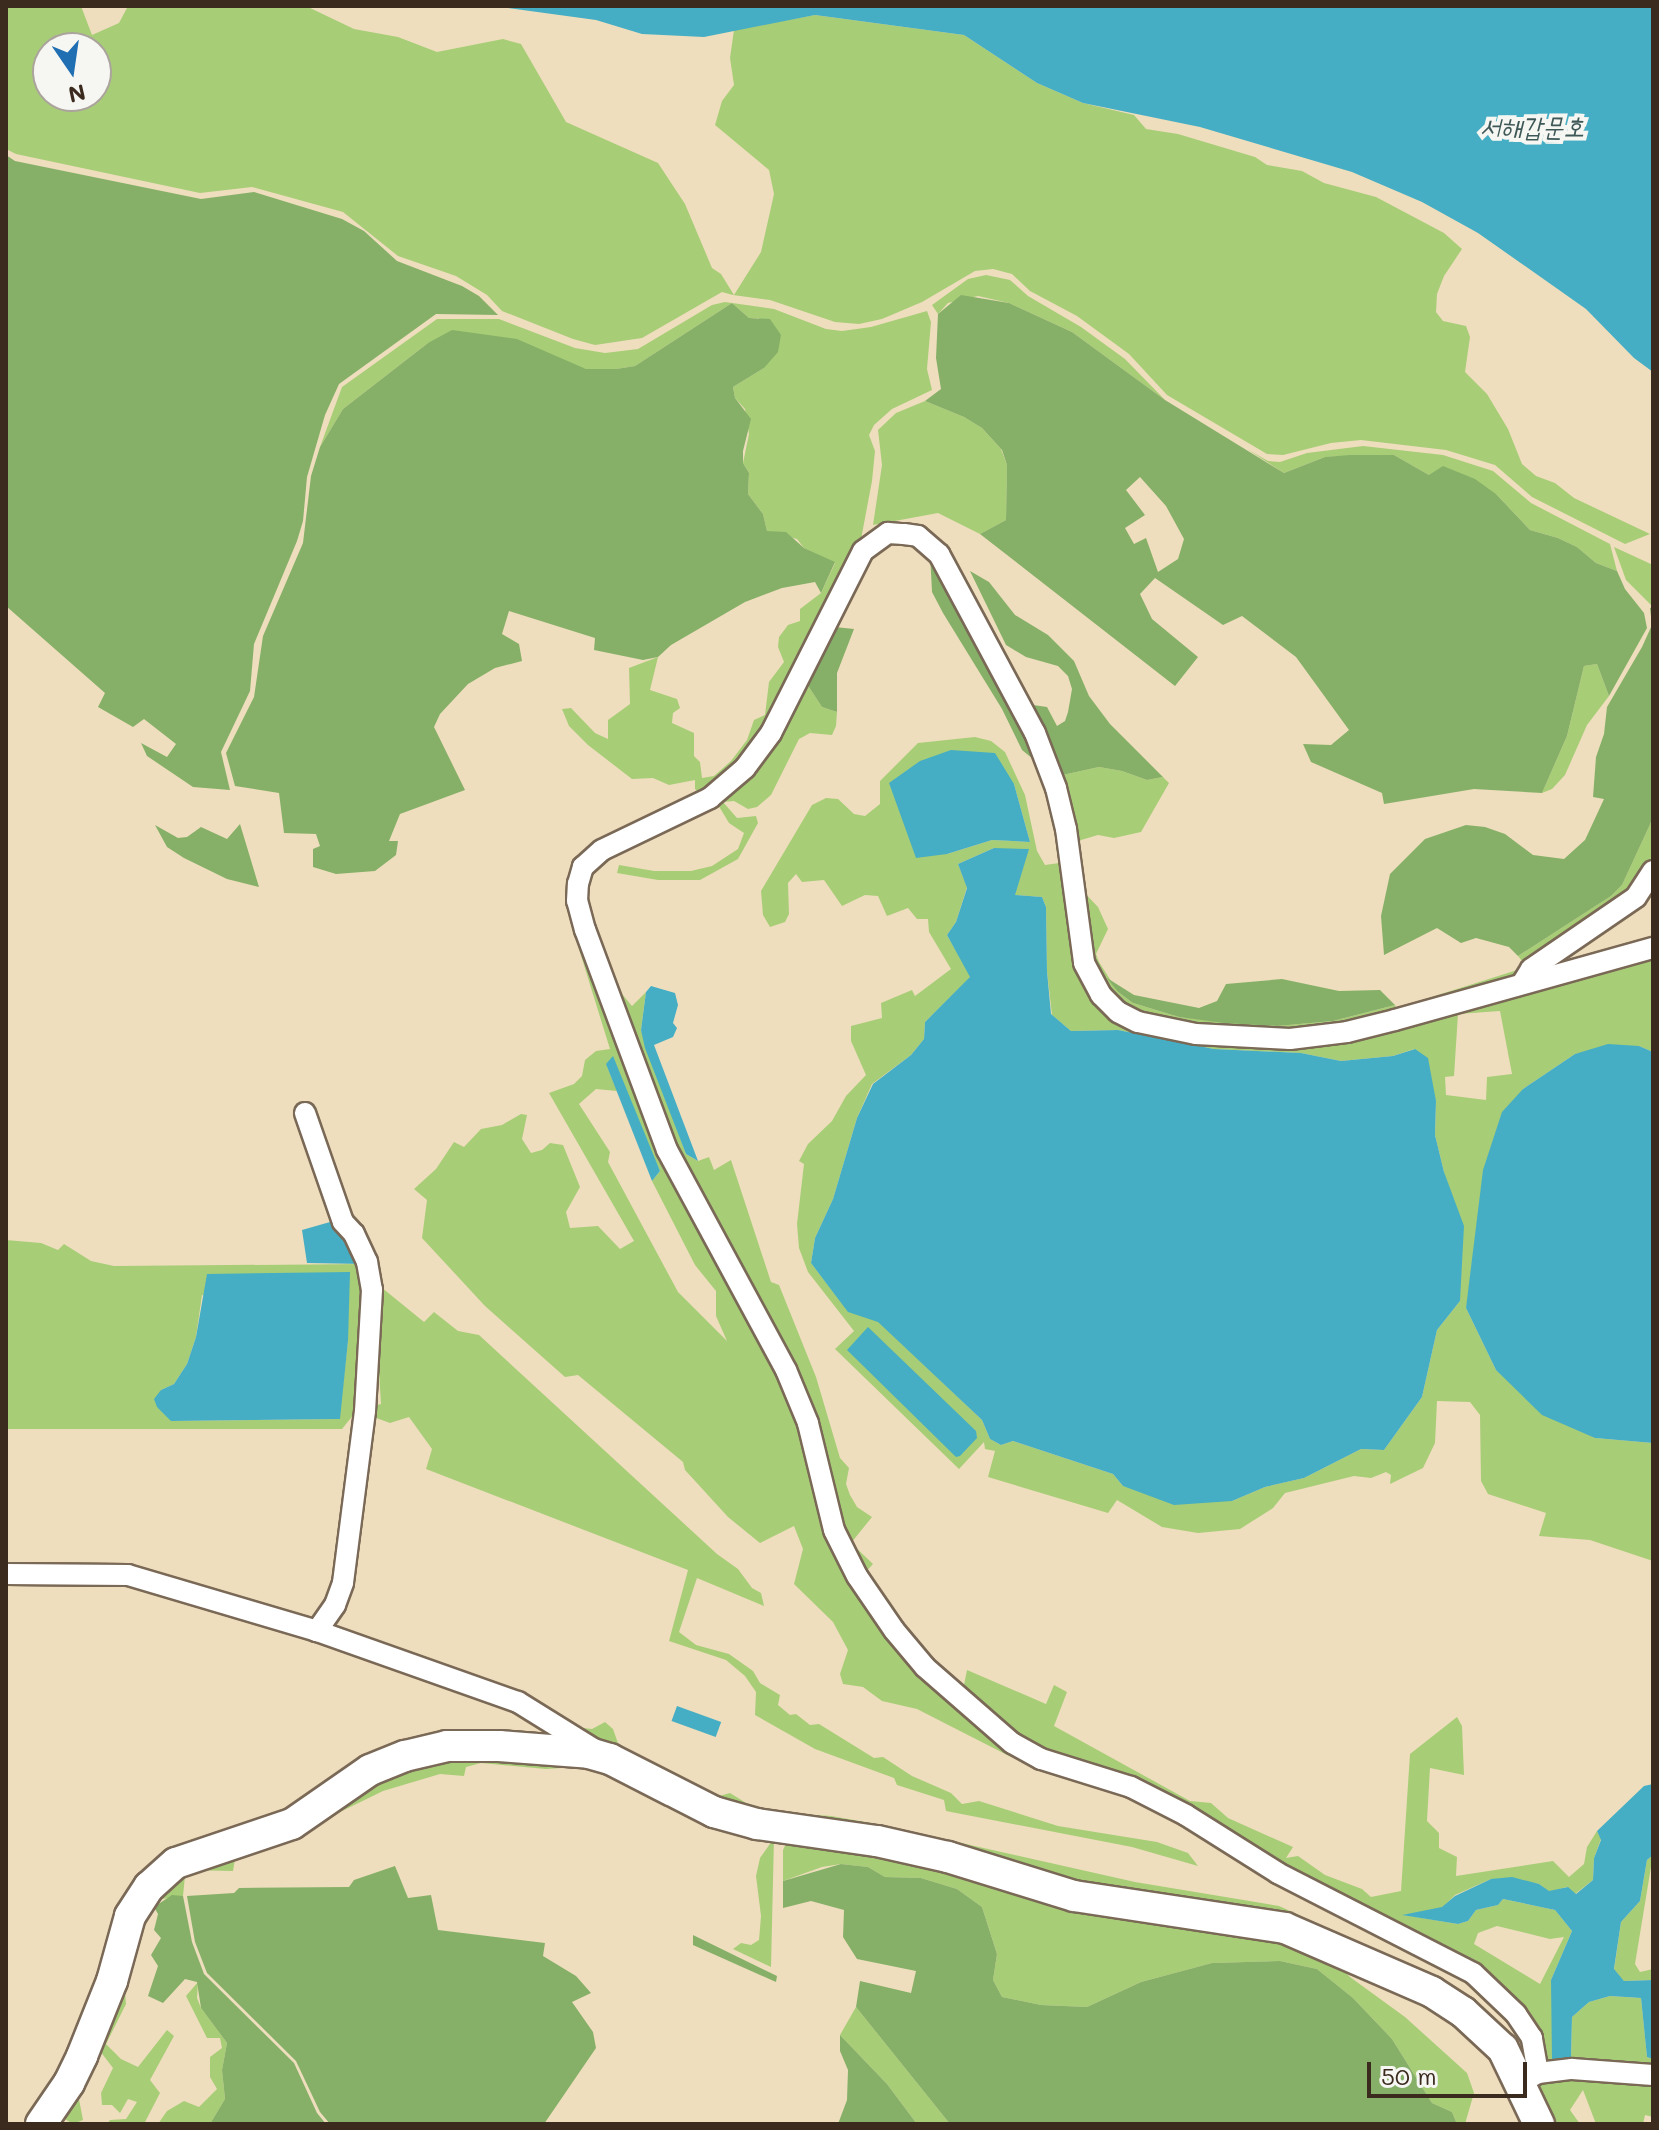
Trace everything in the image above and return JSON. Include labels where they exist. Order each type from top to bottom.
[{"type":"street","points":[[1539,2124],[1530,2077],[1532,2038],[1516,2014],[1473,1973],[1278,1873],[1186,1815],[1131,1787],[1041,1759],[1012,1743],[925,1667],[894,1630],[857,1576],[834,1530],[808,1423],[786,1370],[691,1201],[667,1150],[585,930],[577,901],[578,884],[583,867],[602,850],[710,798],[745,768],[771,733],[863,551],[888,533],[918,536],[939,554],[1035,733],[1056,788],[1066,829],[1084,963],[1101,995],[1118,1012],[1138,1022],[1196,1034],[1290,1039],[1383,1023],[1653,948]]},
{"type":"street","points":[[1523,982],[1541,962],[1613,917],[1636,897],[1653,871]]},
{"type":"street","points":[[305,1113],[343,1222],[367,1262],[372,1290],[365,1411],[343,1583],[335,1605],[317,1631]]},
{"type":"street","points":[[6,1574],[128,1575],[317,1631],[518,1702],[610,1759],[714,1812],[757,1824],[877,1841],[948,1857],[1074,1896],[1285,1928],[1432,1992],[1463,2012],[1530,2077]]},
{"type":"street","points":[[41,2124],[69,2083],[82,2056],[112,1981],[130,1916],[149,1887],[176,1863],[292,1824],[370,1770],[447,1746],[499,1746],[589,1753],[610,1759]]},
{"type":"street","points":[[1530,2077],[1572,2069],[1653,2075]]},
{"type":"green space","points":[[6,6],[81,6],[91,32],[32,32],[32,112],[112,112],[112,32],[99,32],[119,23],[128,6],[306,6],[354,29],[398,37],[437,52],[503,39],[521,44],[566,122],[658,163],[685,204],[712,268],[721,274],[734,295],[761,252],[774,194],[769,170],[715,125],[722,101],[734,85],[730,58],[734,30],[815,15],[964,35],[1037,83],[1083,103],[1134,115],[1146,129],[1178,134],[1255,157],[1267,165],[1302,171],[1324,183],[1376,197],[1444,233],[1462,249],[1444,276],[1437,294],[1436,312],[1443,321],[1466,326],[1470,337],[1465,372],[1487,394],[1508,429],[1522,464],[1574,498],[1650,534],[1625,544],[1532,497],[1495,465],[1446,450],[1361,440],[1331,443],[1283,455],[1267,454],[1167,395],[1129,354],[1077,316],[1030,291],[1012,274],[993,269],[975,271],[922,302],[882,319],[859,324],[835,322],[770,300],[733,295],[722,292],[642,338],[595,345],[502,311],[487,295],[456,276],[398,256],[343,212],[252,187],[200,193],[16,154],[6,149]]},
{"type":"green space","points":[[6,155],[15,161],[201,199],[254,192],[342,219],[364,231],[397,261],[462,286],[479,296],[498,315],[436,314],[339,384],[325,415],[307,477],[303,521],[297,541],[254,644],[250,691],[221,752],[230,790],[193,787],[147,756],[141,743],[167,757],[176,744],[144,719],[133,727],[98,707],[105,693],[6,606]]},
{"type":"green space","points":[[986,275],[1010,280],[1028,296],[1081,327],[1125,359],[1165,400],[1072,332],[1009,303],[978,296],[948,303],[938,314],[932,305],[968,279]]},
{"type":"green space","points":[[961,295],[1009,303],[1072,332],[1165,400],[1284,473],[1325,457],[1394,455],[1429,475],[1443,466],[1475,479],[1496,494],[1530,530],[1558,538],[1577,547],[1596,563],[1617,571],[1625,589],[1644,613],[1647,628],[1609,696],[1597,664],[1584,666],[1567,736],[1542,793],[1474,789],[1384,804],[1382,793],[1311,762],[1303,744],[1331,745],[1349,730],[1296,657],[1242,616],[1223,625],[1155,578],[1140,594],[1152,619],[1198,657],[1175,686],[980,534],[1006,520],[1007,465],[1002,450],[982,428],[925,401],[941,389],[936,358],[938,314]],"holes":[[[1140,477],[1166,506],[1184,539],[1178,559],[1158,572],[1146,538],[1134,544],[1125,528],[1145,515],[1126,490]]]},
{"type":"green space","points":[[732,303],[635,366],[616,369],[586,369],[428,343],[343,409],[320,447],[342,387],[437,319],[499,319],[575,348],[605,353],[638,349],[712,305]]},
{"type":"green space","points":[[732,303],[774,309],[826,329],[842,331],[871,327],[927,311],[931,322],[927,369],[932,390],[892,409],[874,425],[869,435],[875,451],[872,481],[859,550],[766,733],[704,797],[695,789],[695,780],[669,785],[653,778],[632,779],[569,726],[562,709],[571,708],[595,733],[608,739],[608,720],[630,704],[629,668],[658,657],[650,690],[677,699],[680,708],[673,713],[672,723],[694,733],[694,756],[700,762],[702,778],[714,776],[747,740],[754,720],[765,715],[769,682],[784,662],[778,647],[779,637],[788,625],[800,621],[800,609],[821,593],[835,563],[804,548],[797,539],[767,531],[763,514],[748,494],[749,473],[743,463],[749,434],[745,409],[735,398],[733,387],[764,368],[759,318],[749,318]]},
{"type":"green space","points":[[732,303],[749,318],[770,319],[781,335],[778,352],[764,368],[733,387],[735,398],[751,419],[743,451],[743,463],[749,473],[748,494],[763,514],[767,531],[786,532],[804,548],[835,562],[821,593],[815,582],[782,588],[745,602],[671,645],[658,657],[643,660],[594,650],[595,638],[509,611],[502,634],[519,644],[522,661],[495,668],[468,684],[440,714],[434,727],[465,790],[400,814],[389,841],[398,841],[396,855],[375,871],[336,874],[313,867],[313,849],[320,846],[316,834],[284,833],[279,793],[235,786],[226,753],[254,697],[263,636],[303,543],[311,476],[320,447],[343,409],[428,343],[452,330],[517,339],[586,369],[616,369],[635,366]]},
{"type":"green space","points":[[925,401],[982,428],[1001,449],[1007,465],[1006,520],[980,534],[938,513],[873,525],[882,465],[878,430],[896,413]]},
{"type":"green space","points":[[1363,446],[1443,455],[1493,471],[1531,503],[1610,544],[1617,571],[1596,563],[1577,547],[1558,538],[1530,530],[1496,494],[1429,475],[1394,455],[1325,457],[1284,473],[1247,449],[1268,461],[1280,462],[1307,453]]},
{"type":"green space","points":[[1614,547],[1653,565],[1653,607],[1626,580]]},
{"type":"green space","points":[[930,553],[1044,768],[1022,750],[1002,709],[943,613],[932,592]]},
{"type":"green space","points":[[970,571],[989,582],[1015,615],[1048,635],[1074,661],[1089,696],[1110,724],[1163,777],[1147,780],[1099,767],[1058,776],[1026,704],[1047,707],[1057,726],[1065,721],[1072,689],[1068,676],[1058,666],[1026,657],[1006,645]]},
{"type":"green space","points":[[1653,607],[1653,818],[1622,885],[1611,896],[1518,956],[1509,947],[1476,938],[1461,943],[1437,928],[1384,955],[1381,916],[1390,874],[1425,839],[1466,825],[1485,827],[1505,834],[1533,855],[1564,859],[1585,840],[1604,799],[1593,797],[1596,757],[1604,734],[1607,707],[1642,647],[1652,625],[1650,608]]},
{"type":"green space","points":[[835,627],[854,629],[837,673],[837,712],[822,707],[803,678]]},
{"type":"green space","points":[[1597,664],[1609,696],[1587,725],[1565,775],[1552,789],[1542,793],[1567,736],[1584,666]]},
{"type":"green space","points":[[803,678],[822,707],[837,712],[836,726],[832,735],[810,733],[799,739],[771,795],[757,807],[748,809],[734,801],[723,802],[737,818],[756,816],[758,823],[738,859],[700,880],[658,880],[617,873],[619,865],[654,871],[691,871],[712,866],[738,849],[744,833],[729,823],[717,803]]},
{"type":"green space","points":[[975,737],[991,741],[1005,752],[1025,795],[1037,851],[1045,865],[1066,862],[1105,1007],[1289,1044],[1650,953],[1653,964],[1653,1052],[1639,1046],[1575,1054],[1523,1089],[1466,1308],[1496,1370],[1595,1438],[1653,1443],[1653,1561],[1590,1540],[1539,1536],[1546,1513],[1488,1494],[1481,1481],[1480,1415],[1470,1402],[1437,1401],[1435,1443],[1423,1468],[1390,1484],[1391,1475],[1386,1472],[1371,1478],[1354,1476],[1285,1493],[1273,1508],[1240,1529],[1198,1533],[1162,1527],[1117,1500],[1108,1513],[988,1477],[995,1451],[985,1449],[984,1442],[959,1469],[835,1349],[854,1331],[808,1272],[799,1248],[797,1224],[804,1164],[799,1161],[808,1144],[832,1121],[846,1096],[866,1075],[851,1041],[851,1026],[882,1018],[881,1003],[912,990],[915,996],[951,969],[929,932],[928,919],[917,919],[908,908],[887,916],[878,896],[865,895],[842,906],[824,880],[802,882],[796,874],[788,883],[789,914],[785,922],[770,927],[763,915],[761,891],[812,805],[826,798],[838,799],[854,814],[865,816],[880,804],[880,781],[918,743]],"holes":[[[1014,784],[1030,842],[992,840],[947,854]],[[994,848],[1015,895],[1042,897],[1046,907],[1047,971],[1052,1015],[1071,1031],[1118,1030],[1214,1049],[1301,1053],[1341,1061],[1393,1056],[1414,1049],[1436,1101],[1435,1135],[1444,1172],[1460,1301],[1437,1330],[1422,1397],[1384,1450],[1361,1449],[1304,1478],[1265,1487],[1232,1501],[1123,1486],[1113,1474],[1013,1441],[1001,1445],[990,1439],[982,1420],[878,1321],[848,1311],[811,1263],[815,1238],[833,1199],[857,1118],[872,1084],[911,1055],[924,1039],[925,1022],[971,977],[947,935],[956,922],[967,887],[958,864]],[[1500,1011],[1512,1074],[1487,1077],[1486,1100],[1446,1095],[1445,1077],[1454,1076],[1458,1014]]]},
{"type":"green space","points":[[1099,767],[1147,780],[1163,777],[1169,783],[1141,832],[1114,838],[1098,835],[1081,840],[1073,848],[1058,776]]},
{"type":"green space","points":[[1653,818],[1653,861],[1638,886],[1520,980],[1406,1014],[1403,1006],[1527,967],[1518,956],[1611,896],[1622,885]]},
{"type":"green space","points":[[240,824],[259,887],[227,879],[184,858],[167,847],[155,825],[178,838],[187,837],[201,827],[227,839]]},
{"type":"green space","points":[[1078,886],[1098,907],[1108,929],[1096,954],[1099,962],[1118,992],[1133,1003],[1179,1017],[1277,1026],[1333,1021],[1395,1005],[1400,1015],[1288,1034],[1165,1022],[1121,1005],[1096,974]]},
{"type":"green space","points":[[586,896],[595,931],[622,994],[632,1006],[646,992],[641,1030],[686,1154],[698,1161],[709,1157],[714,1170],[731,1160],[771,1282],[779,1285],[816,1377],[840,1458],[849,1468],[846,1484],[850,1495],[857,1507],[872,1517],[851,1543],[873,1564],[863,1575],[847,1544],[828,1482],[692,1192],[589,926]]},
{"type":"green space","points":[[571,897],[608,1018],[788,1385],[846,1564],[983,1726],[1132,1795],[1086,1784],[1009,1756],[917,1709],[882,1701],[863,1687],[843,1684],[840,1674],[848,1650],[833,1622],[794,1584],[803,1549],[794,1526],[760,1543],[728,1517],[685,1470],[683,1462],[578,1375],[565,1377],[485,1306],[422,1238],[427,1200],[414,1189],[436,1169],[454,1142],[464,1147],[481,1129],[502,1125],[521,1114],[527,1115],[522,1139],[531,1153],[542,1150],[550,1143],[563,1145],[580,1187],[566,1212],[570,1228],[598,1226],[620,1249],[634,1241],[549,1093],[574,1084],[582,1076],[585,1060],[596,1051],[610,1049],[570,920]],"holes":[[[606,1064],[660,1171],[652,1181],[695,1265],[716,1291],[716,1316],[727,1341],[678,1292],[608,1162],[610,1152],[579,1104],[596,1089],[617,1091]]]},
{"type":"green space","points":[[1107,978],[1134,995],[1199,1008],[1217,1001],[1226,984],[1282,979],[1339,991],[1380,990],[1395,1005],[1333,1021],[1277,1026],[1224,1023],[1179,1017],[1133,1003],[1118,992]]},
{"type":"green space","points":[[6,1240],[41,1243],[58,1250],[64,1244],[91,1261],[114,1266],[364,1264],[360,1413],[354,1414],[342,1429],[6,1429]],"holes":[[[202,1295],[348,1341],[339,1419],[171,1421],[161,1390],[174,1384],[187,1364],[196,1337]]]},
{"type":"green space","points":[[381,1287],[424,1322],[434,1312],[458,1331],[479,1335],[761,1593],[764,1606],[697,1578],[679,1632],[696,1645],[729,1654],[753,1671],[760,1683],[780,1695],[778,1705],[790,1715],[796,1714],[810,1725],[819,1724],[874,1758],[883,1757],[912,1776],[951,1793],[962,1804],[979,1801],[1058,1826],[1157,1842],[1188,1853],[1198,1866],[1132,1847],[946,1811],[944,1800],[897,1785],[894,1778],[815,1749],[755,1715],[756,1692],[745,1676],[726,1660],[669,1641],[688,1570],[426,1469],[432,1449],[409,1417],[390,1423],[368,1415],[370,1407],[381,1404],[378,1356]]},
{"type":"green space","points":[[331,1624],[516,1691],[583,1728],[592,1729],[605,1722],[613,1729],[619,1746],[635,1759],[716,1797],[730,1793],[759,1811],[831,1816],[877,1824],[1135,1882],[1279,1906],[1429,1974],[1473,2004],[1507,2046],[1330,1940],[781,1824],[612,1755],[333,1630]]},
{"type":"green space","points":[[967,1670],[1046,1704],[1054,1685],[1067,1692],[1054,1726],[1190,1801],[1211,1803],[1228,1818],[1293,1847],[1286,1858],[1298,1856],[1325,1875],[1362,1889],[1371,1897],[1401,1891],[1410,1754],[1457,1717],[1462,1726],[1464,1775],[1430,1768],[1427,1821],[1439,1833],[1439,1848],[1457,1857],[1456,1876],[1553,1861],[1569,1877],[1584,1864],[1587,1847],[1597,1831],[1601,1839],[1594,1858],[1593,1880],[1575,1894],[1567,1887],[1549,1892],[1539,1884],[1491,1879],[1455,1895],[1442,1908],[1404,1915],[1458,1924],[1468,1921],[1476,1910],[1498,1905],[1503,1899],[1555,1910],[1572,1931],[1551,1980],[1571,2058],[1572,2017],[1589,2002],[1610,1996],[1641,1998],[1647,2057],[1653,2059],[1653,2069],[1552,2066],[1543,2061],[1515,2004],[1233,1843],[1041,1755],[963,1690]],"holes":[[[1497,1926],[1550,1939],[1564,1937],[1540,1984],[1474,1944],[1478,1933]]]},
{"type":"green space","points":[[443,1755],[610,1765],[546,1769],[481,1763],[466,1767],[464,1776],[440,1774],[383,1791],[297,1833],[242,1853],[235,1859],[233,1871],[182,1870],[351,1790]]},
{"type":"green space","points":[[791,1833],[875,1844],[951,1861],[1074,1900],[1142,1914],[1284,1932],[1324,1947],[1434,1999],[1474,2027],[1500,2052],[1535,2124],[1531,2124],[1498,2054],[1472,2029],[1433,2002],[1325,1951],[1350,1977],[1405,2017],[1467,2073],[1474,2093],[1465,2124],[1457,2124],[1452,2112],[1432,2103],[1392,2039],[1353,1998],[1317,1969],[1280,1961],[1212,1963],[1141,1982],[1087,2007],[1041,2005],[1002,1997],[993,1980],[997,1954],[982,1907],[957,1889],[921,1878],[885,1877],[868,1867],[841,1864],[822,1867],[783,1881],[783,1850]]},
{"type":"green space","points":[[774,1838],[771,1967],[733,1949],[741,1943],[751,1945],[759,1940],[761,1916],[756,1876],[760,1858]]},
{"type":"green space","points":[[1653,1855],[1635,1964],[1640,1972],[1653,1969],[1653,1980],[1624,1981],[1614,1970],[1621,1922],[1640,1901],[1647,1860]]},
{"type":"green space","points":[[841,1864],[868,1867],[885,1877],[921,1878],[957,1889],[982,1907],[997,1954],[993,1980],[1002,1997],[1041,2005],[1087,2007],[1141,1982],[1212,1963],[1280,1961],[1317,1969],[1353,1998],[1392,2039],[1432,2103],[1452,2112],[1457,2124],[950,2124],[856,2007],[860,1981],[911,1993],[916,1971],[857,1959],[843,1937],[844,1910],[811,1901],[783,1908],[783,1881]]},
{"type":"green space","points":[[395,1866],[408,1898],[431,1895],[438,1930],[545,1943],[543,1956],[576,1976],[591,1993],[572,2002],[593,2032],[596,2048],[544,2124],[330,2124],[320,2112],[296,2061],[207,1973],[195,1942],[187,1896],[234,1893],[239,1888],[349,1887],[354,1880]]},
{"type":"green space","points":[[179,1874],[185,1876],[183,1896],[162,1899],[138,1927],[124,1980],[126,2004],[106,2044],[121,2059],[138,2067],[167,2030],[174,2036],[150,2080],[160,2093],[144,2124],[107,2124],[110,2120],[126,2119],[137,2102],[128,2099],[120,2113],[112,2105],[102,2105],[101,2093],[113,2068],[100,2051],[78,2094],[83,2120],[73,2124],[65,2119],[59,2124],[130,1933]]},
{"type":"green space","points":[[172,1895],[183,1896],[192,1942],[204,1974],[294,2063],[317,2113],[326,2124],[210,2124],[225,2099],[222,2070],[227,2043],[201,2008],[197,1982],[185,1979],[163,2003],[148,1996],[158,1966],[151,1955],[161,1938],[154,1930],[158,1914],[154,1907]]},
{"type":"green space","points":[[693,1935],[777,1976],[776,1982],[693,1945]]},
{"type":"green space","points":[[198,1982],[197,1998],[201,2008],[227,2043],[222,2070],[225,2099],[210,2124],[158,2124],[167,2111],[184,2101],[199,2107],[217,2089],[210,2077],[210,2057],[222,2048],[220,2038],[207,2038],[186,1996]]},
{"type":"green space","points":[[856,2007],[950,2124],[917,2124],[887,2084],[840,2035]]},
{"type":"green space","points":[[840,2035],[887,2084],[917,2124],[838,2124],[847,2100],[848,2070],[840,2051]]},
{"type":"green space","points":[[1562,2076],[1653,2080],[1653,2117],[1645,2115],[1643,2124],[1596,2124],[1583,2090],[1570,2110],[1580,2124],[1544,2124],[1530,2083]]},
{"type":"water","name":"서해갑문호","points":[[494,6],[1653,6],[1653,372],[1634,358],[1586,309],[1478,233],[1422,202],[1352,172],[1200,127],[1083,103],[1037,83],[964,35],[815,15],[704,37],[642,34],[596,20]]},
{"type":"water","points":[[951,750],[995,753],[1014,784],[1030,842],[992,840],[947,854],[916,858],[889,783],[920,761]]},
{"type":"water","points":[[994,848],[1029,849],[1015,895],[1042,897],[1046,907],[1051,1014],[1071,1031],[1118,1030],[1214,1049],[1301,1053],[1341,1061],[1393,1056],[1415,1049],[1428,1058],[1436,1101],[1435,1135],[1444,1172],[1464,1226],[1460,1301],[1437,1330],[1422,1397],[1384,1450],[1361,1449],[1304,1478],[1265,1487],[1232,1501],[1174,1505],[1123,1486],[1113,1474],[1013,1441],[1001,1445],[990,1439],[982,1420],[878,1322],[848,1312],[811,1263],[815,1238],[833,1199],[857,1118],[873,1084],[911,1055],[924,1039],[925,1022],[970,977],[947,935],[956,922],[967,888],[958,864]]},
{"type":"water","points":[[651,986],[675,993],[678,1005],[673,1023],[677,1028],[673,1037],[654,1045],[698,1161],[686,1154],[645,1048],[641,1030],[646,992]]},
{"type":"water","points":[[1608,1044],[1639,1046],[1653,1052],[1653,1443],[1595,1438],[1542,1415],[1496,1370],[1466,1308],[1483,1170],[1502,1112],[1523,1089],[1575,1054]]},
{"type":"water","points":[[613,1056],[660,1171],[652,1181],[606,1064]]},
{"type":"water","points":[[337,1220],[364,1264],[307,1263],[302,1230]]},
{"type":"water","points":[[350,1272],[348,1341],[340,1419],[171,1421],[157,1407],[154,1399],[161,1390],[174,1384],[187,1364],[196,1337],[207,1274]]},
{"type":"water","points":[[868,1327],[976,1431],[977,1438],[960,1456],[956,1457],[847,1350]]},
{"type":"water","points":[[677,1706],[721,1722],[716,1737],[672,1721]]},
{"type":"water","points":[[1653,1784],[1653,1855],[1647,1860],[1640,1901],[1621,1922],[1614,1969],[1624,1981],[1653,1980],[1653,2059],[1647,2057],[1641,1998],[1610,1996],[1589,2002],[1572,2017],[1571,2058],[1552,2059],[1551,1980],[1572,1931],[1555,1910],[1503,1899],[1498,1905],[1476,1910],[1468,1921],[1458,1924],[1402,1915],[1442,1907],[1455,1896],[1491,1879],[1512,1877],[1539,1884],[1549,1891],[1568,1887],[1576,1894],[1593,1880],[1594,1858],[1601,1840],[1597,1831],[1644,1786]]}]
